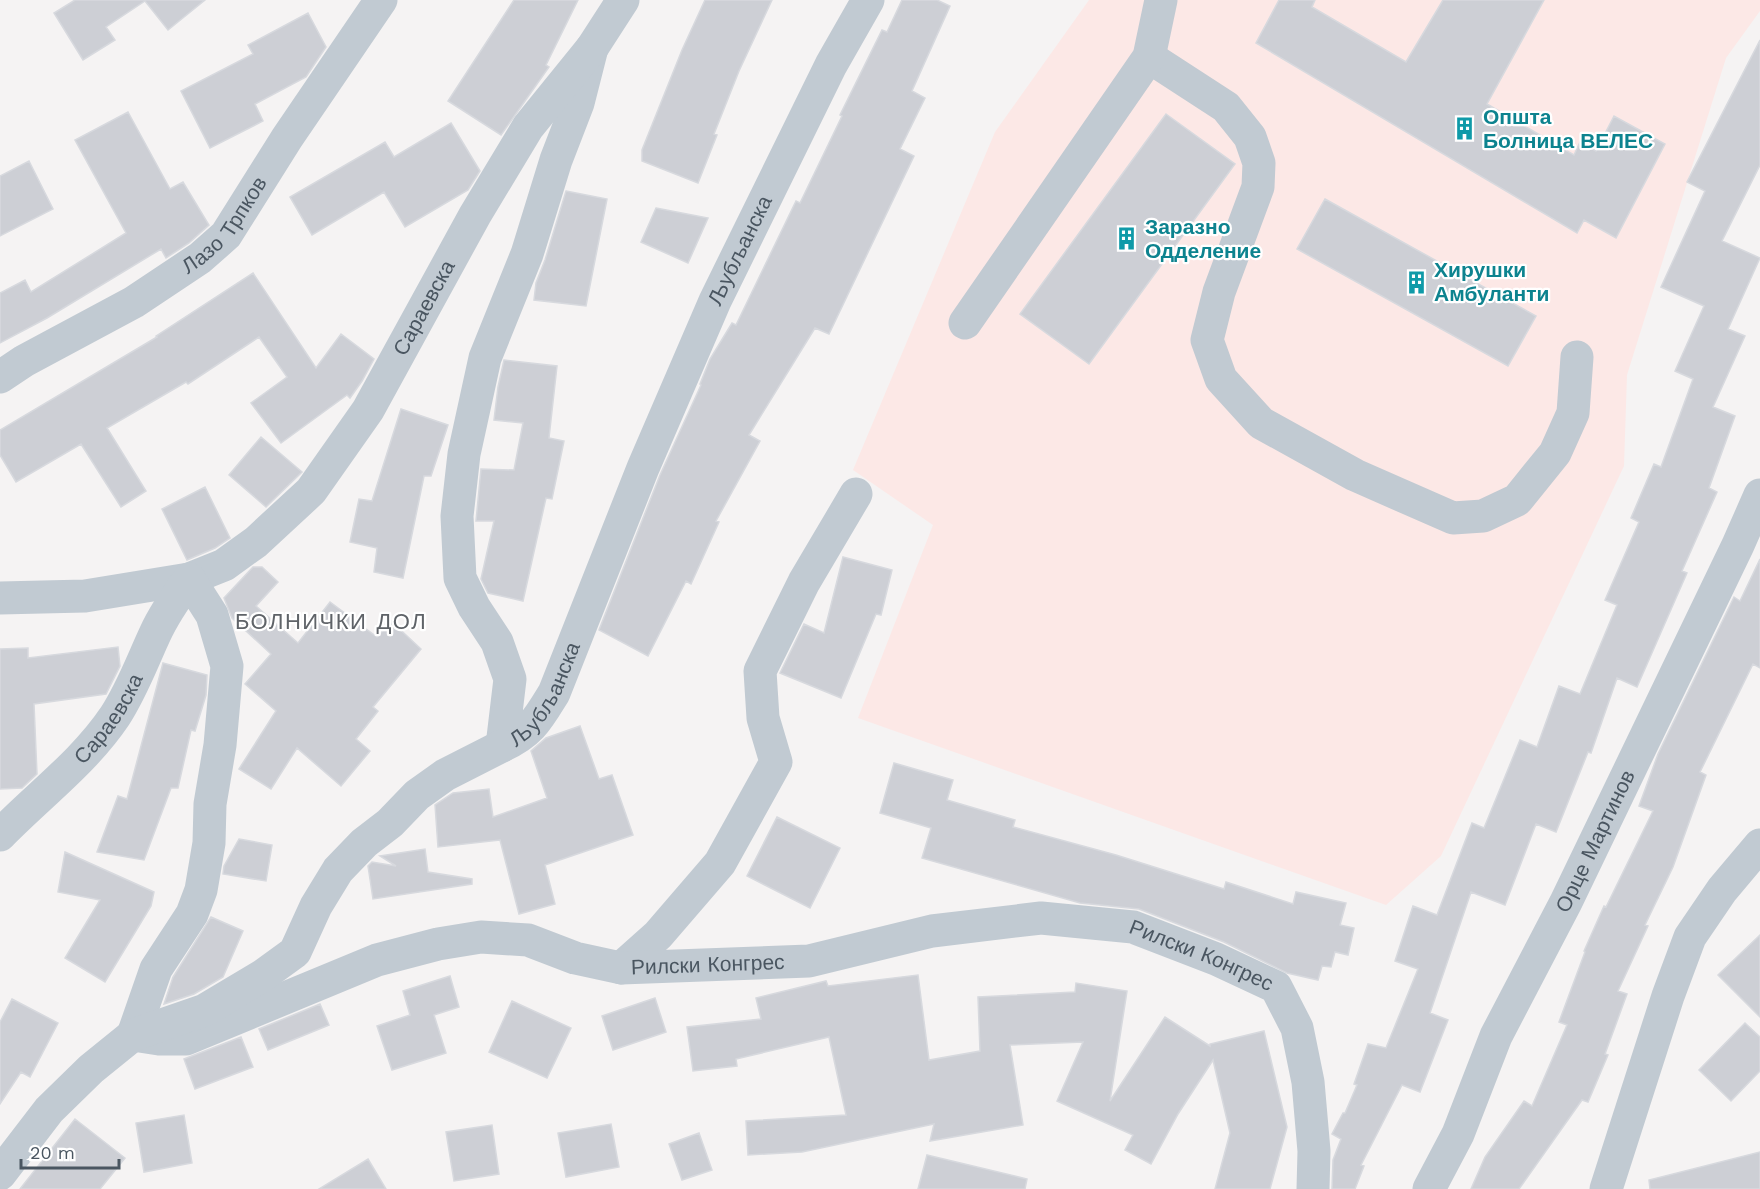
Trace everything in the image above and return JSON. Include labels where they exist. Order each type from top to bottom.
[{"type":"street","name":"Лазо Трпков","points":[[0,377],[24,361],[134,302],[200,258],[226,235],[287,138],[381,0]]},
{"type":"street","name":"Сараевска","points":[[0,598],[85,596],[189,579],[224,565],[256,542],[311,491],[368,410],[475,215],[528,127],[592,48],[623,0]]},
{"type":"street","name":"Љубљанска","points":[[502,746],[520,738],[538,719],[554,693],[643,468],[715,301],[831,65],[868,0]]},
{"type":"street","points":[[965,323],[1149,57],[1161,0]]},
{"type":"street","name":"Љубљанска","points":[[502,746],[510,679],[497,642],[474,607],[460,578],[457,516],[464,454],[486,358],[527,254],[556,160],[578,103],[592,48]]},
{"type":"street","points":[[1149,57],[1226,107],[1250,137],[1259,163],[1257,187],[1219,292],[1207,340],[1221,379],[1261,423],[1355,475],[1453,518],[1483,516],[1517,500],[1555,453],[1573,412],[1577,357]]},
{"type":"street","points":[[621,968],[658,935],[720,863],[777,762],[763,718],[760,671],[804,582],[856,494]]},
{"type":"street","name":"Орце Мартинов","points":[[1429,1189],[1458,1134],[1496,1036],[1566,902],[1760,495]]},
{"type":"street","name":"Сараевска","points":[[0,835],[67,772],[115,717],[129,693],[169,606],[189,579]]},
{"type":"street","points":[[133,1035],[156,969],[192,914],[201,890],[209,843],[210,804],[220,745],[227,666],[212,615],[189,579]]},
{"type":"street","points":[[0,1174],[49,1110],[91,1069],[133,1035],[205,1010],[262,976],[295,952],[316,906],[338,870],[364,843],[390,823],[417,795],[445,775],[502,746]]},
{"type":"street","points":[[1606,1189],[1690,937],[1722,891],[1760,844]]},
{"type":"street","name":"Рилски Конгрес","points":[[133,1035],[159,1039],[186,1039],[378,960],[438,944],[481,937],[528,940],[575,958],[621,968],[809,961],[932,931],[1041,918],[1133,927],[1216,959],[1276,987],[1298,1028],[1308,1082],[1314,1151],[1313,1189]]},
{"type":"shaded area","points":[[1089,0],[1760,0],[1760,11],[1726,58],[1627,375],[1624,466],[1441,856],[1386,905],[858,718],[933,525],[853,470],[995,132]]},
{"type":"building","points":[[75,0],[205,0],[168,30],[145,1],[106,27],[115,40],[83,60],[54,13]]},
{"type":"building","points":[[514,0],[578,0],[546,65],[549,67],[501,135],[448,101]]},
{"type":"building","points":[[705,0],[772,0],[739,71],[714,134],[717,135],[698,183],[642,161],[642,150],[682,50]]},
{"type":"building","points":[[902,0],[937,0],[950,6],[912,91],[925,98],[900,149],[914,156],[829,334],[815,328],[749,435],[760,441],[716,521],[719,522],[691,584],[686,581],[648,656],[599,630],[660,475],[701,385],[710,359],[732,323],[736,325],[796,201],[800,203],[882,30],[887,32]]},
{"type":"building","name":"Општа Болница ВЕЛЕС","points":[[1279,0],[1315,0],[1312,7],[1406,62],[1443,0],[1544,0],[1487,104],[1574,155],[1580,142],[1596,151],[1614,116],[1665,144],[1616,238],[1584,220],[1577,233],[1256,43]]},
{"type":"building","points":[[308,13],[326,47],[306,77],[255,104],[263,121],[210,148],[181,91],[253,54],[248,45]]},
{"type":"building","points":[[1760,40],[1760,165],[1722,241],[1760,258],[1728,329],[1745,336],[1713,407],[1735,416],[1709,488],[1717,492],[1682,571],[1687,573],[1637,687],[1617,678],[1591,753],[1588,752],[1556,832],[1536,824],[1505,905],[1471,892],[1430,1013],[1448,1020],[1420,1092],[1402,1085],[1361,1165],[1364,1166],[1355,1189],[1332,1189],[1333,1160],[1341,1139],[1332,1134],[1345,1113],[1357,1085],[1354,1084],[1368,1044],[1386,1048],[1418,969],[1395,961],[1413,906],[1437,915],[1472,823],[1484,828],[1520,740],[1537,747],[1559,686],[1580,694],[1617,605],[1605,600],[1639,522],[1631,518],[1654,464],[1661,467],[1693,379],[1675,371],[1704,306],[1661,287],[1705,191],[1687,182]]},
{"type":"building","points":[[128,112],[170,189],[183,182],[209,225],[189,243],[166,258],[161,249],[47,318],[0,343],[0,293],[25,280],[31,292],[126,233],[75,140]]},
{"type":"building","name":"Заразно Одделение","points":[[1166,114],[1235,164],[1089,364],[1020,314]]},
{"type":"building","points":[[451,123],[480,171],[468,190],[405,227],[384,192],[312,235],[290,197],[385,142],[394,157]]},
{"type":"building","points":[[29,161],[53,209],[0,236],[0,176]]},
{"type":"building","points":[[566,191],[607,199],[586,306],[534,300],[536,283]]},
{"type":"building","name":"Хирушки Амбуланти","points":[[1325,199],[1536,316],[1508,366],[1297,249]]},
{"type":"building","points":[[656,208],[708,218],[688,263],[641,242]]},
{"type":"building","points":[[253,273],[316,368],[341,334],[374,359],[350,398],[347,395],[281,443],[251,403],[287,377],[259,337],[188,384],[186,382],[107,428],[146,491],[121,507],[81,444],[16,482],[0,455],[0,430],[157,337]]},
{"type":"building","points":[[504,360],[557,366],[549,438],[564,441],[552,499],[546,498],[523,601],[488,593],[481,579],[494,521],[476,521],[481,469],[514,470],[523,423],[494,420]]},
{"type":"building","points":[[401,409],[448,425],[431,476],[424,476],[403,578],[374,572],[377,548],[350,542],[359,499],[372,501]]},
{"type":"building","points":[[261,437],[302,472],[266,507],[229,475]]},
{"type":"building","points":[[205,487],[230,538],[215,548],[187,560],[162,509]]},
{"type":"building","points":[[843,557],[892,570],[881,615],[876,614],[841,698],[780,673],[804,624],[824,633]]},
{"type":"building","points":[[1760,559],[1760,668],[1753,664],[1700,772],[1706,775],[1673,867],[1645,925],[1648,926],[1618,991],[1627,994],[1605,1054],[1608,1055],[1588,1102],[1582,1100],[1519,1189],[1471,1189],[1485,1157],[1524,1101],[1532,1106],[1567,1025],[1559,1022],[1584,951],[1604,906],[1606,907],[1653,811],[1639,806],[1658,754],[1734,597],[1740,601]]},
{"type":"building","points":[[253,567],[262,567],[278,582],[256,606],[298,643],[330,602],[377,637],[391,621],[421,649],[373,707],[378,711],[356,739],[370,751],[341,786],[297,748],[271,789],[239,769],[276,711],[245,684],[271,654],[232,618],[224,598]]},
{"type":"building","points":[[118,647],[120,666],[106,694],[34,704],[37,774],[22,788],[0,789],[0,649],[28,648],[28,658]]},
{"type":"building","points":[[163,663],[207,675],[206,695],[195,731],[191,730],[178,788],[171,788],[144,860],[97,852],[118,796],[127,799]]},
{"type":"building","points":[[580,726],[599,779],[612,775],[633,835],[545,865],[555,904],[519,914],[500,840],[438,847],[435,805],[453,793],[489,789],[493,817],[547,798],[531,751],[546,738]]},
{"type":"building","points":[[894,763],[953,780],[947,800],[1015,820],[1013,827],[1116,855],[1224,889],[1226,882],[1293,904],[1296,892],[1346,903],[1340,925],[1354,928],[1348,955],[1335,952],[1331,967],[1322,966],[1318,980],[1287,973],[1224,942],[1139,909],[1080,903],[922,858],[931,828],[880,813]]},
{"type":"building","points":[[777,817],[840,848],[810,908],[747,876]]},
{"type":"building","points":[[239,839],[272,845],[266,881],[223,874],[224,866]]},
{"type":"building","points":[[425,849],[428,872],[472,879],[472,884],[373,899],[368,866],[372,862],[396,866],[380,856]]},
{"type":"building","points":[[65,852],[154,892],[151,906],[105,982],[65,958],[100,900],[58,892]]},
{"type":"building","points":[[211,917],[243,931],[223,977],[194,994],[164,1004],[173,977]]},
{"type":"building","points":[[1760,935],[1760,1017],[1718,975]]},
{"type":"building","points":[[918,975],[929,1060],[980,1051],[978,997],[1075,992],[1076,983],[1127,991],[1110,1101],[1165,1017],[1210,1046],[1210,1044],[1264,1031],[1287,1127],[1270,1189],[1215,1189],[1230,1133],[1213,1060],[1178,1114],[1151,1164],[1125,1150],[1133,1135],[1057,1101],[1083,1042],[1010,1045],[1023,1125],[930,1141],[934,1124],[802,1152],[748,1155],[746,1121],[846,1115],[829,1037],[736,1059],[737,1066],[693,1071],[687,1027],[761,1019],[756,998],[826,981],[828,986]]},
{"type":"building","points":[[450,976],[459,1007],[434,1015],[446,1053],[392,1070],[377,1026],[410,1015],[403,991]]},
{"type":"building","points":[[655,998],[666,1032],[613,1050],[602,1016]]},
{"type":"building","points":[[12,999],[58,1023],[30,1077],[21,1072],[0,1104],[0,1022]]},
{"type":"building","points":[[512,1001],[571,1028],[547,1078],[489,1052]]},
{"type":"building","points":[[320,1004],[329,1025],[268,1050],[259,1029]]},
{"type":"building","points":[[1745,1023],[1760,1037],[1760,1071],[1731,1101],[1699,1070]]},
{"type":"building","points":[[241,1037],[253,1067],[195,1089],[184,1059]]},
{"type":"building","points":[[184,1115],[192,1163],[144,1172],[136,1123]]},
{"type":"building","points":[[75,1119],[125,1158],[100,1189],[20,1189]]},
{"type":"building","points":[[611,1124],[619,1167],[566,1177],[558,1133]]},
{"type":"building","points":[[492,1125],[499,1174],[454,1181],[446,1132]]},
{"type":"building","points":[[699,1133],[712,1170],[682,1180],[669,1144]]},
{"type":"building","points":[[1760,1152],[1760,1189],[1650,1189],[1649,1180]]},
{"type":"building","points":[[927,1155],[1027,1179],[1025,1189],[918,1189]]},
{"type":"building","points":[[368,1159],[386,1189],[319,1189]]},
{"type":"place","name":"Општа Болница ВЕЛЕС","points":[[1465,129]]},
{"type":"place","name":"Заразно Одделение","points":[[1127,239]]},
{"type":"place","name":"Хирушки Амбуланти","points":[[1416,282]]},
{"type":"district","name":"БОЛНИЧКИ ДОЛ","points":[[331,621]]}]
